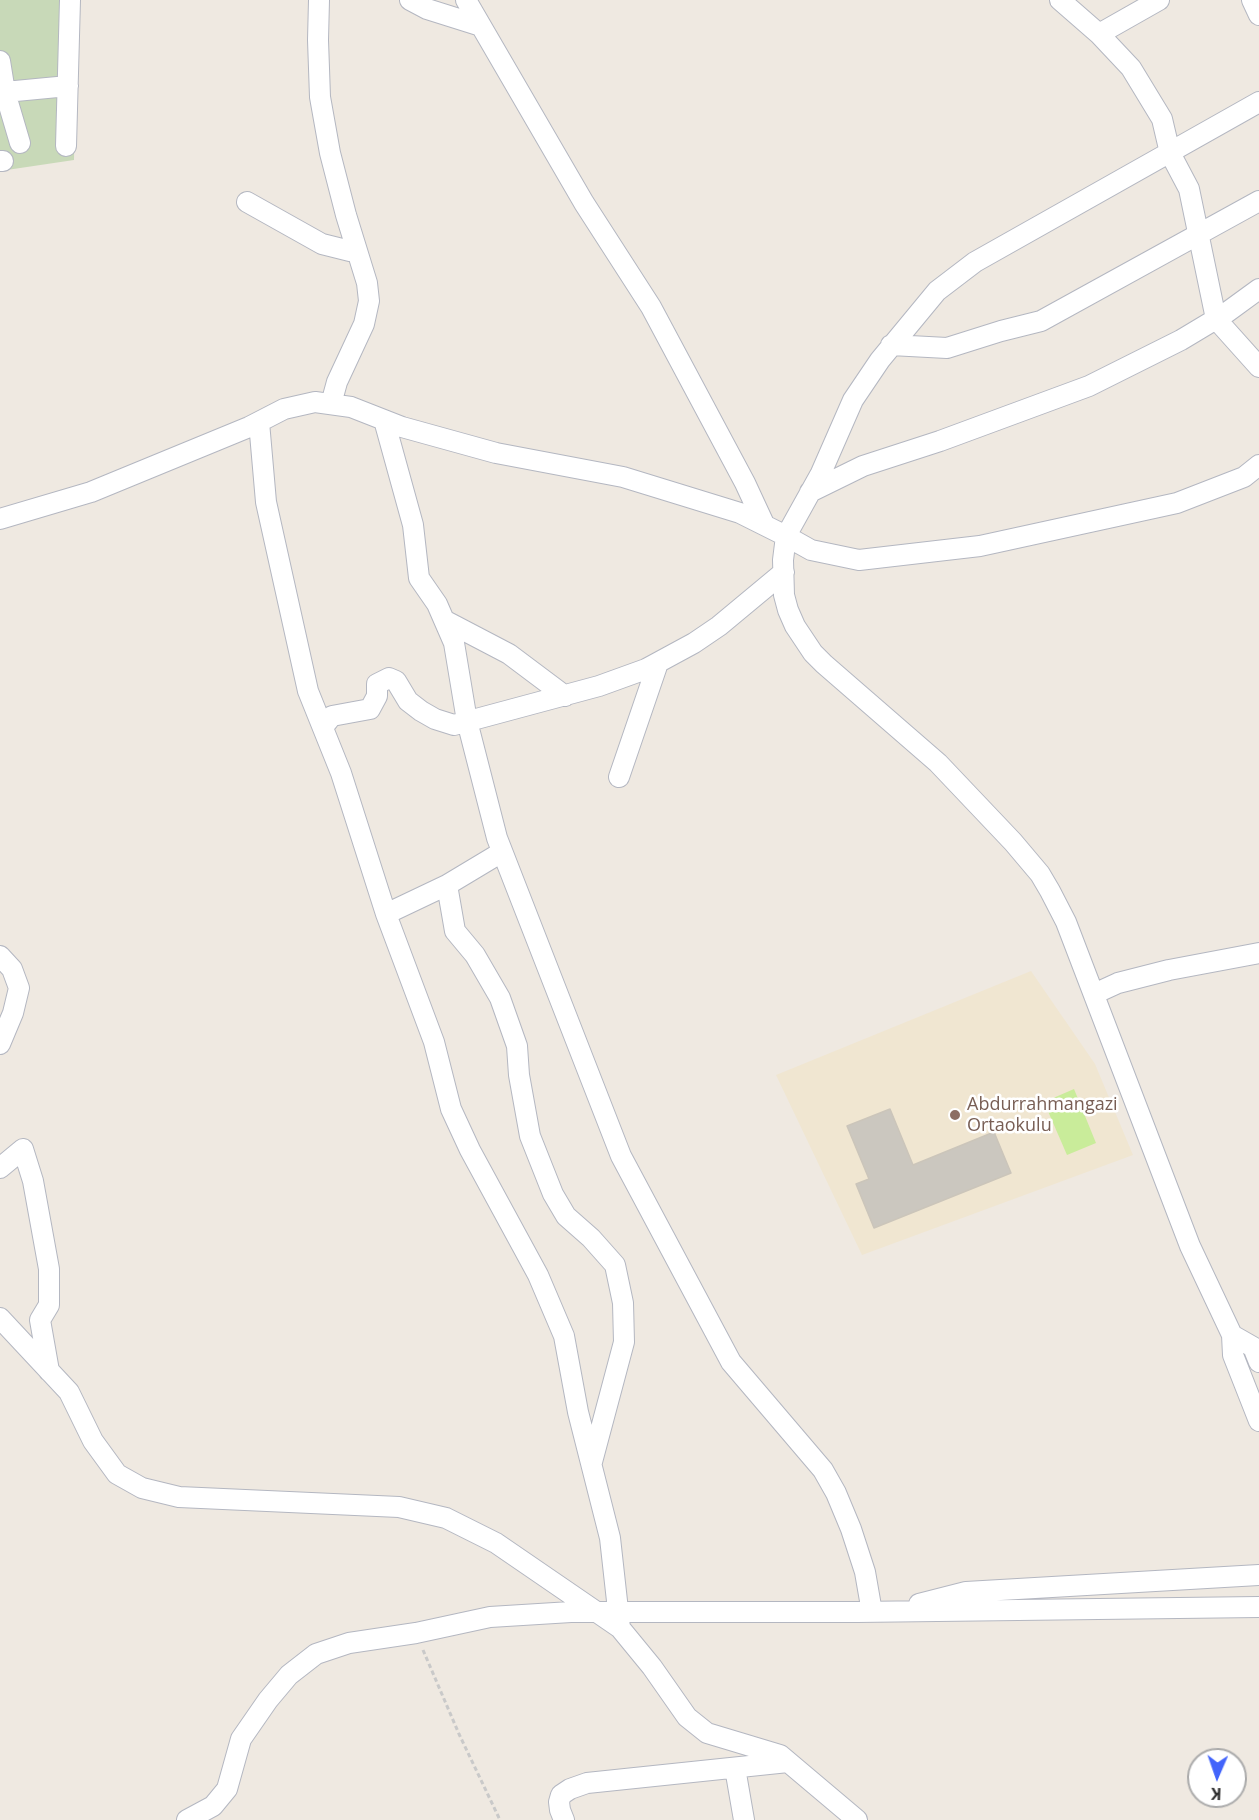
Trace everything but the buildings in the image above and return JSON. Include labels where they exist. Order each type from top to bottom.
[{"type":"street","points":[[66,146],[70,0]]},
{"type":"street","points":[[319,0],[320,98],[330,153],[345,215],[367,283],[369,301],[369,310],[364,324],[337,382],[331,404]]},
{"type":"street","points":[[410,0],[427,9],[481,26]]},
{"type":"street","points":[[466,0],[584,203],[651,306],[746,483],[764,525]]},
{"type":"street","points":[[1060,0],[1099,34],[1131,68],[1162,119],[1170,153],[1189,189],[1216,318],[1259,367]]},
{"type":"street","points":[[1099,34],[1159,0]]},
{"type":"street","points":[[0,61],[3,92],[20,143]]},
{"type":"street","points":[[3,92],[68,86]]},
{"type":"street","points":[[1259,102],[975,262],[937,291],[891,345],[853,400],[821,473],[786,536],[784,572],[784,595],[788,610],[795,626],[813,653],[938,763],[1013,842],[1040,874],[1050,891],[1066,922],[1191,1246],[1232,1335],[1233,1355],[1259,1421]]},
{"type":"street","points":[[891,345],[946,348],[1041,321],[1259,201]]},
{"type":"street","points":[[247,202],[322,244],[357,252]]},
{"type":"street","points":[[810,492],[863,466],[940,441],[1089,386],[1181,340],[1259,289]]},
{"type":"street","points":[[0,519],[91,492],[259,422],[284,409],[315,402],[351,407],[402,427],[496,453],[623,477],[740,513],[810,550],[859,560],[980,546],[1177,503],[1244,477],[1259,465]]},
{"type":"street","points":[[384,420],[413,525],[419,578],[437,604],[454,643],[467,722],[497,838],[621,1156],[731,1362],[823,1470],[836,1493],[851,1529],[879,1612]]},
{"type":"street","points":[[259,422],[266,502],[308,691],[341,773],[386,914],[434,1042],[451,1109],[470,1150],[538,1275],[564,1336],[578,1412],[610,1538],[619,1620],[687,1718],[707,1733],[780,1755],[857,1820]]},
{"type":"street","points":[[323,727],[332,716],[370,709],[377,696],[377,684],[389,678],[396,681],[408,701],[435,719],[454,725],[565,696],[622,678],[658,663],[694,643],[719,626],[784,572]]},
{"type":"street","points":[[444,620],[509,654],[565,696]]},
{"type":"street","points":[[619,777],[658,663]]},
{"type":"street","points":[[386,914],[447,885],[502,852]]},
{"type":"street","points":[[447,885],[455,931],[475,955],[500,998],[517,1046],[519,1076],[530,1136],[553,1194],[566,1216],[591,1238],[615,1265],[623,1303],[624,1342],[592,1465]]},
{"type":"street","points":[[1094,994],[1118,983],[1169,970],[1259,953]]},
{"type":"street","points":[[0,956],[12,969],[19,988],[13,1013],[0,1044]]},
{"type":"street","points":[[0,1168],[23,1149],[33,1181],[49,1269],[50,1305],[40,1320],[49,1371]]},
{"type":"street","points":[[0,1318],[69,1392],[93,1441],[117,1474],[142,1488],[179,1497],[399,1507],[446,1518],[496,1543],[597,1612],[619,1620],[879,1612],[1259,1606]]},
{"type":"street","points":[[1232,1335],[1252,1347],[1259,1362]]},
{"type":"street","points":[[879,1612],[966,1592],[1256,1571]]},
{"type":"street","points":[[187,1820],[213,1806],[227,1789],[242,1739],[268,1700],[289,1675],[316,1654],[349,1643],[416,1633],[490,1617],[597,1612]]},
{"type":"street","points":[[564,1820],[559,1802],[561,1795],[587,1783],[788,1762]]},
{"type":"street","points":[[735,1768],[744,1820]]},
{"type":"path","points":[[416,1633],[459,1734],[500,1820]]},
{"type":"shaded area","name":"Abdurrahmangazi Ortaokulu","points":[[1031,971],[1095,1064],[1133,1155],[862,1255],[776,1075]]},
{"type":"green space","points":[[0,0],[76,0],[74,160],[0,171]]},
{"type":"green space","points":[[1074,1089],[1096,1143],[1067,1155],[1044,1102]]},
{"type":"place","name":"Abdurrahmangazi Ortaokulu","points":[[955,1115]]}]
